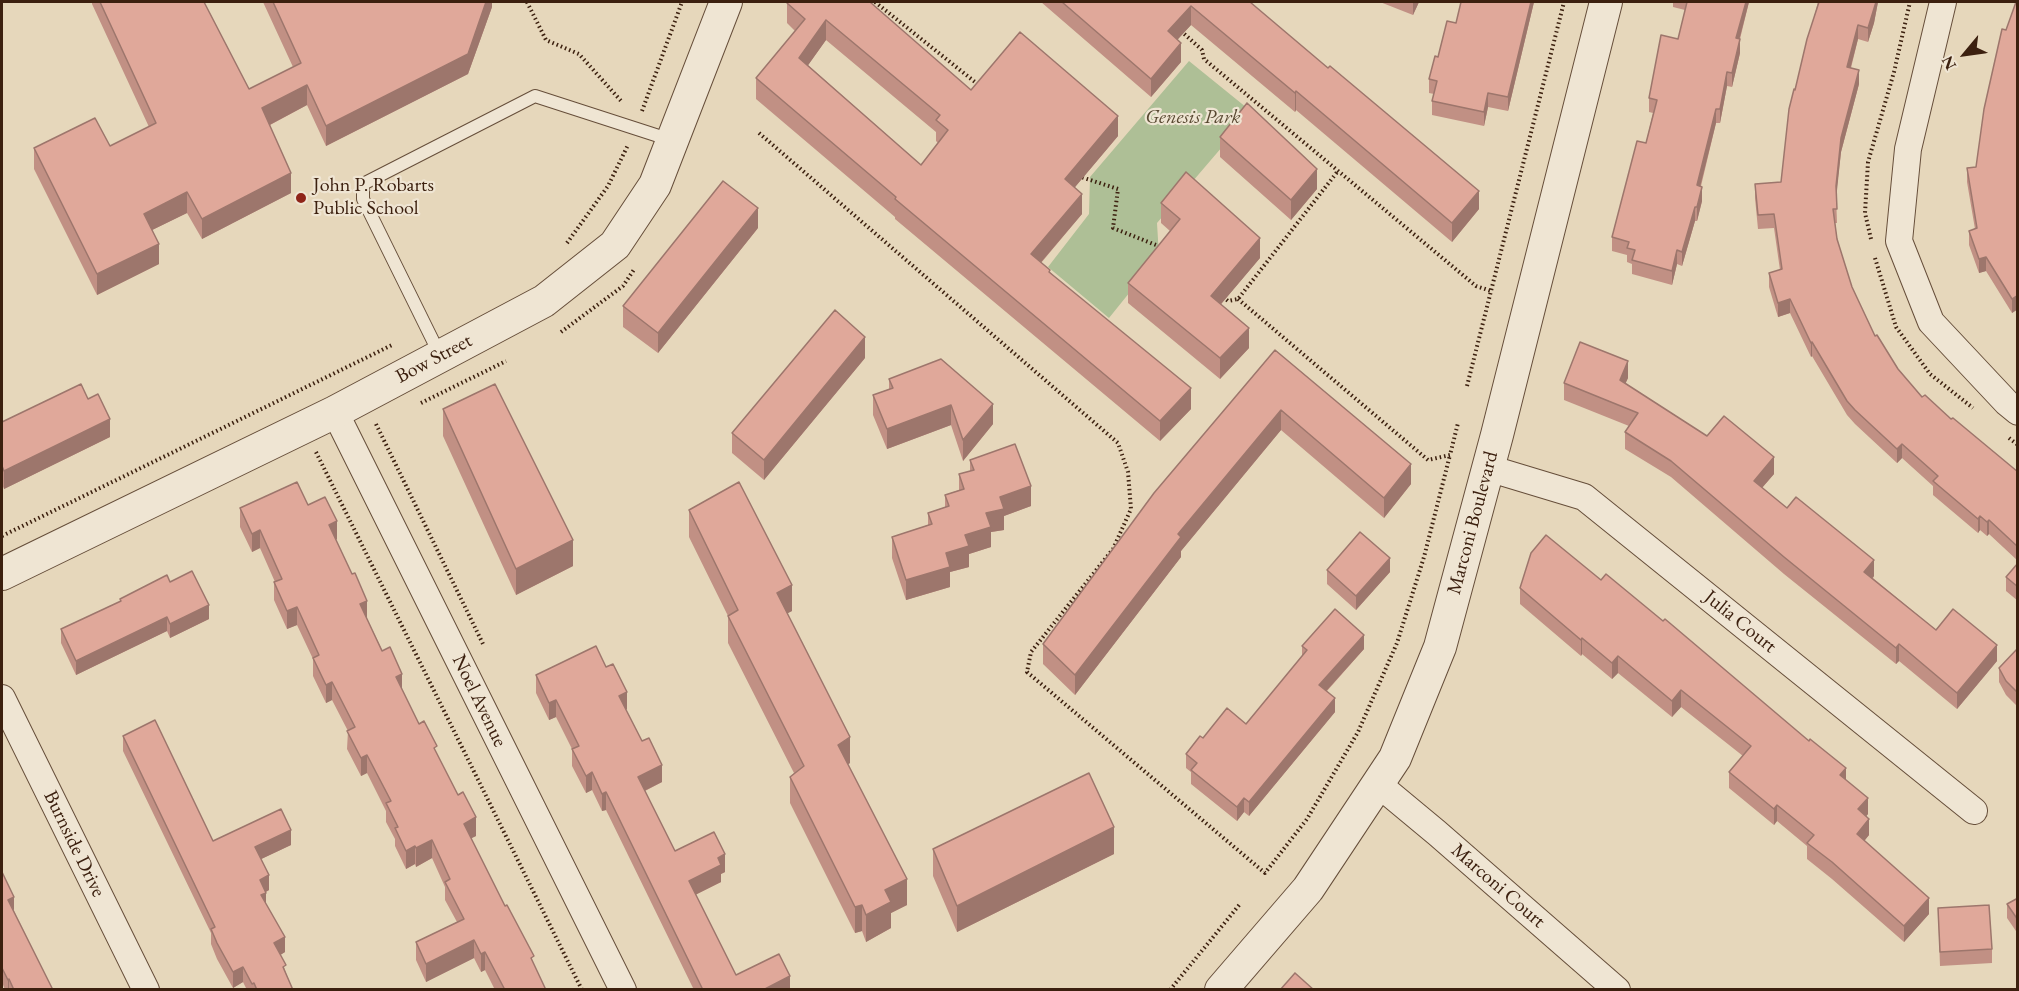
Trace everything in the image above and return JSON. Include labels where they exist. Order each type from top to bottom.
[{"type":"street","name":"Bow Street","points":[[2,574],[335,412],[434,342],[543,301],[615,245],[655,185],[726,2]]},
{"type":"street","name":"Marconi Boulevard","points":[[1221,990],[1308,889],[1395,758],[1440,647],[1488,468],[1606,2]]},
{"type":"street","points":[[1943,2],[1908,149],[1899,241],[1931,322],[2018,412]]},
{"type":"street","name":"Noel Avenue","points":[[335,412],[623,990]]},
{"type":"street","name":"Julia Court","points":[[1488,468],[1584,497],[1974,811]]},
{"type":"street","name":"Burnside Drive","points":[[2,698],[146,990]]},
{"type":"street","name":"Marconi Court","points":[[1378,784],[1617,990]]},
{"type":"lane","points":[[434,342],[363,199],[363,184],[535,96],[672,140]]},
{"type":"path","points":[[526,2],[546,40],[579,54],[626,106],[640,116]]},
{"type":"path","points":[[562,248],[577,231],[608,186],[635,129],[682,2]]},
{"type":"path","points":[[875,2],[985,90]]},
{"type":"path","points":[[1467,386],[1564,2]]},
{"type":"path","points":[[1178,29],[1202,50],[1204,59],[1476,286],[1491,291]]},
{"type":"path","points":[[759,133],[1118,443],[1128,472],[1131,509],[1113,549],[1031,652],[1027,672],[1265,873],[1307,819],[1358,732],[1397,643],[1424,557],[1458,423]]},
{"type":"path","points":[[1070,169],[1078,177],[1118,189],[1113,228],[1158,244],[1167,251]]},
{"type":"path","points":[[1219,294],[1228,301],[1238,299],[1338,171]]},
{"type":"path","points":[[1238,299],[1428,460],[1450,455]]},
{"type":"path","points":[[2,536],[434,342]]},
{"type":"path","points":[[416,405],[506,361]]},
{"type":"path","points":[[385,420],[375,425],[484,646]]},
{"type":"path","points":[[305,456],[315,451],[582,990]]},
{"type":"path","points":[[1170,990],[1240,904]]},
{"type":"green space","name":"Genesis Park","points":[[1189,61],[1252,112],[1157,223],[1159,256],[1109,318],[1048,267],[1089,214],[1090,177]]},
{"type":"building","points":[[100,2],[204,2],[249,89],[301,63],[273,2],[486,2],[468,54],[326,126],[307,85],[262,108],[291,173],[202,219],[187,192],[144,214],[159,244],[97,274],[34,148],[95,118],[110,146],[156,123]]},
{"type":"building","points":[[870,2],[971,90],[1020,32],[1118,116],[1065,179],[1082,194],[1031,254],[1050,270],[1049,272],[1191,388],[1160,421],[895,199],[896,197],[756,78],[805,19],[787,3]],"holes":[[[826,20],[940,115],[936,120],[948,130],[921,165],[799,58]]]},
{"type":"building","points":[[1062,2],[1250,2],[1479,191],[1452,223],[1191,6],[1168,31],[1181,43],[1151,79]]},
{"type":"building","points":[[1461,2],[1531,2],[1508,97],[1488,93],[1484,112],[1432,101],[1437,81],[1429,79],[1435,56],[1438,57],[1447,21],[1456,23]]},
{"type":"building","points":[[1687,2],[1746,2],[1736,38],[1740,39],[1732,73],[1727,72],[1720,109],[1716,109],[1697,185],[1702,187],[1697,207],[1695,207],[1682,252],[1677,250],[1672,271],[1632,260],[1635,250],[1627,248],[1629,242],[1612,237],[1637,141],[1646,143],[1657,100],[1649,98],[1661,35],[1678,39]]},
{"type":"building","points":[[1819,2],[1876,2],[1868,28],[1858,25],[1847,67],[1859,70],[1841,138],[1836,186],[1837,209],[1833,209],[1837,239],[1852,287],[1875,336],[1877,335],[1898,369],[1922,397],[1925,395],[1951,419],[1953,418],[2018,472],[2018,547],[1989,520],[1987,522],[1980,516],[1978,519],[1933,481],[1938,476],[1902,444],[1897,449],[1855,410],[1811,343],[1790,299],[1778,303],[1769,273],[1782,269],[1774,214],[1758,215],[1755,184],[1781,182],[1789,109]]},
{"type":"building","points":[[2016,2],[2018,2],[2018,295],[2012,299],[1986,257],[1979,259],[1969,231],[1977,228],[1967,168],[1976,167],[1984,109],[2002,29],[2006,30]]},
{"type":"building","points":[[1247,103],[1317,169],[1291,200],[1220,137]]},
{"type":"building","points":[[1186,172],[1260,238],[1211,296],[1249,328],[1220,358],[1128,283],[1180,219],[1161,203]]},
{"type":"building","points":[[723,181],[758,208],[658,333],[623,306]]},
{"type":"building","points":[[835,310],[865,337],[764,460],[732,433]]},
{"type":"building","points":[[1580,342],[1628,361],[1620,380],[1707,436],[1724,416],[1774,457],[1754,481],[1787,508],[1796,497],[1874,560],[1864,572],[1936,630],[1953,609],[1997,645],[1957,693],[1899,644],[1896,648],[1671,461],[1625,432],[1638,413],[1564,383]]},
{"type":"building","points":[[1275,350],[1411,464],[1384,498],[1281,410],[1178,534],[1181,537],[1075,675],[1043,644],[1154,493]]},
{"type":"building","points":[[941,359],[993,404],[963,440],[951,405],[887,429],[873,395],[893,388],[889,379]]},
{"type":"building","points":[[81,384],[88,399],[98,394],[110,419],[4,471],[2,422]]},
{"type":"building","points":[[495,384],[573,540],[516,569],[443,409]]},
{"type":"building","points":[[1015,444],[1031,486],[1000,497],[1004,509],[986,513],[991,527],[965,535],[969,546],[946,553],[950,567],[906,580],[892,537],[932,524],[928,513],[949,506],[945,495],[964,489],[959,474],[974,470],[970,460]]},
{"type":"building","points":[[297,482],[308,505],[325,497],[337,521],[329,525],[367,601],[360,604],[382,651],[390,647],[402,674],[396,677],[419,724],[424,721],[437,746],[434,748],[458,795],[463,792],[476,817],[464,824],[505,906],[507,905],[534,956],[531,958],[546,990],[505,990],[485,952],[481,954],[474,940],[426,964],[416,942],[464,919],[445,882],[450,879],[432,840],[406,851],[395,828],[398,827],[386,803],[391,801],[367,755],[361,758],[347,731],[355,727],[332,682],[326,685],[313,658],[319,655],[297,607],[287,611],[274,582],[282,579],[260,530],[252,534],[240,508]]},
{"type":"building","points":[[739,482],[792,585],[777,593],[850,737],[838,745],[907,879],[885,890],[891,902],[866,915],[862,905],[855,907],[790,777],[804,766],[728,616],[738,610],[689,510]]},
{"type":"building","points":[[1360,532],[1390,558],[1356,596],[1327,570]]},
{"type":"building","points":[[1546,535],[1601,580],[1606,574],[1663,621],[1665,619],[1809,741],[1810,739],[1846,768],[1840,775],[1868,798],[1858,809],[1869,819],[1857,834],[1929,898],[1904,926],[1832,862],[1807,843],[1814,835],[1777,805],[1774,809],[1729,772],[1751,746],[1681,690],[1672,701],[1618,656],[1612,663],[1520,588],[1531,553]]},
{"type":"building","points":[[2018,563],[2018,587],[2006,577]]},
{"type":"building","points":[[192,571],[209,605],[170,624],[167,617],[76,661],[61,629],[121,601],[120,599],[167,575],[170,582]]},
{"type":"building","points":[[1335,609],[1364,635],[1319,685],[1335,698],[1249,802],[1244,798],[1237,807],[1191,770],[1197,763],[1186,754],[1200,736],[1203,738],[1227,708],[1246,724],[1307,650],[1302,646]]},
{"type":"building","points":[[596,646],[606,667],[613,664],[627,692],[619,696],[642,741],[649,738],[662,765],[638,777],[675,851],[714,832],[725,854],[718,858],[721,865],[689,881],[736,975],[779,954],[790,976],[763,990],[703,990],[606,792],[602,794],[592,772],[586,776],[572,749],[579,746],[556,700],[549,703],[536,675]]},
{"type":"building","points":[[2018,648],[2018,693],[2006,681],[1999,668]]},
{"type":"building","points":[[155,720],[213,841],[281,809],[291,830],[255,847],[269,875],[260,880],[266,893],[261,895],[285,937],[274,943],[286,965],[283,967],[293,990],[257,990],[243,967],[233,972],[217,943],[211,929],[215,927],[123,736]]},
{"type":"building","points":[[1089,773],[1114,827],[957,906],[933,849]]},
{"type":"building","points":[[2,872],[14,897],[8,900],[53,990],[14,990],[2,968]]},
{"type":"building","points":[[2018,898],[2018,920],[2007,904]]},
{"type":"building","points":[[1989,905],[1992,949],[1940,952],[1938,908]]},
{"type":"building","points":[[1295,973],[1314,990],[1280,990]]},
{"type":"place","name":"John P. Robarts Public School","points":[[301,198]]}]
